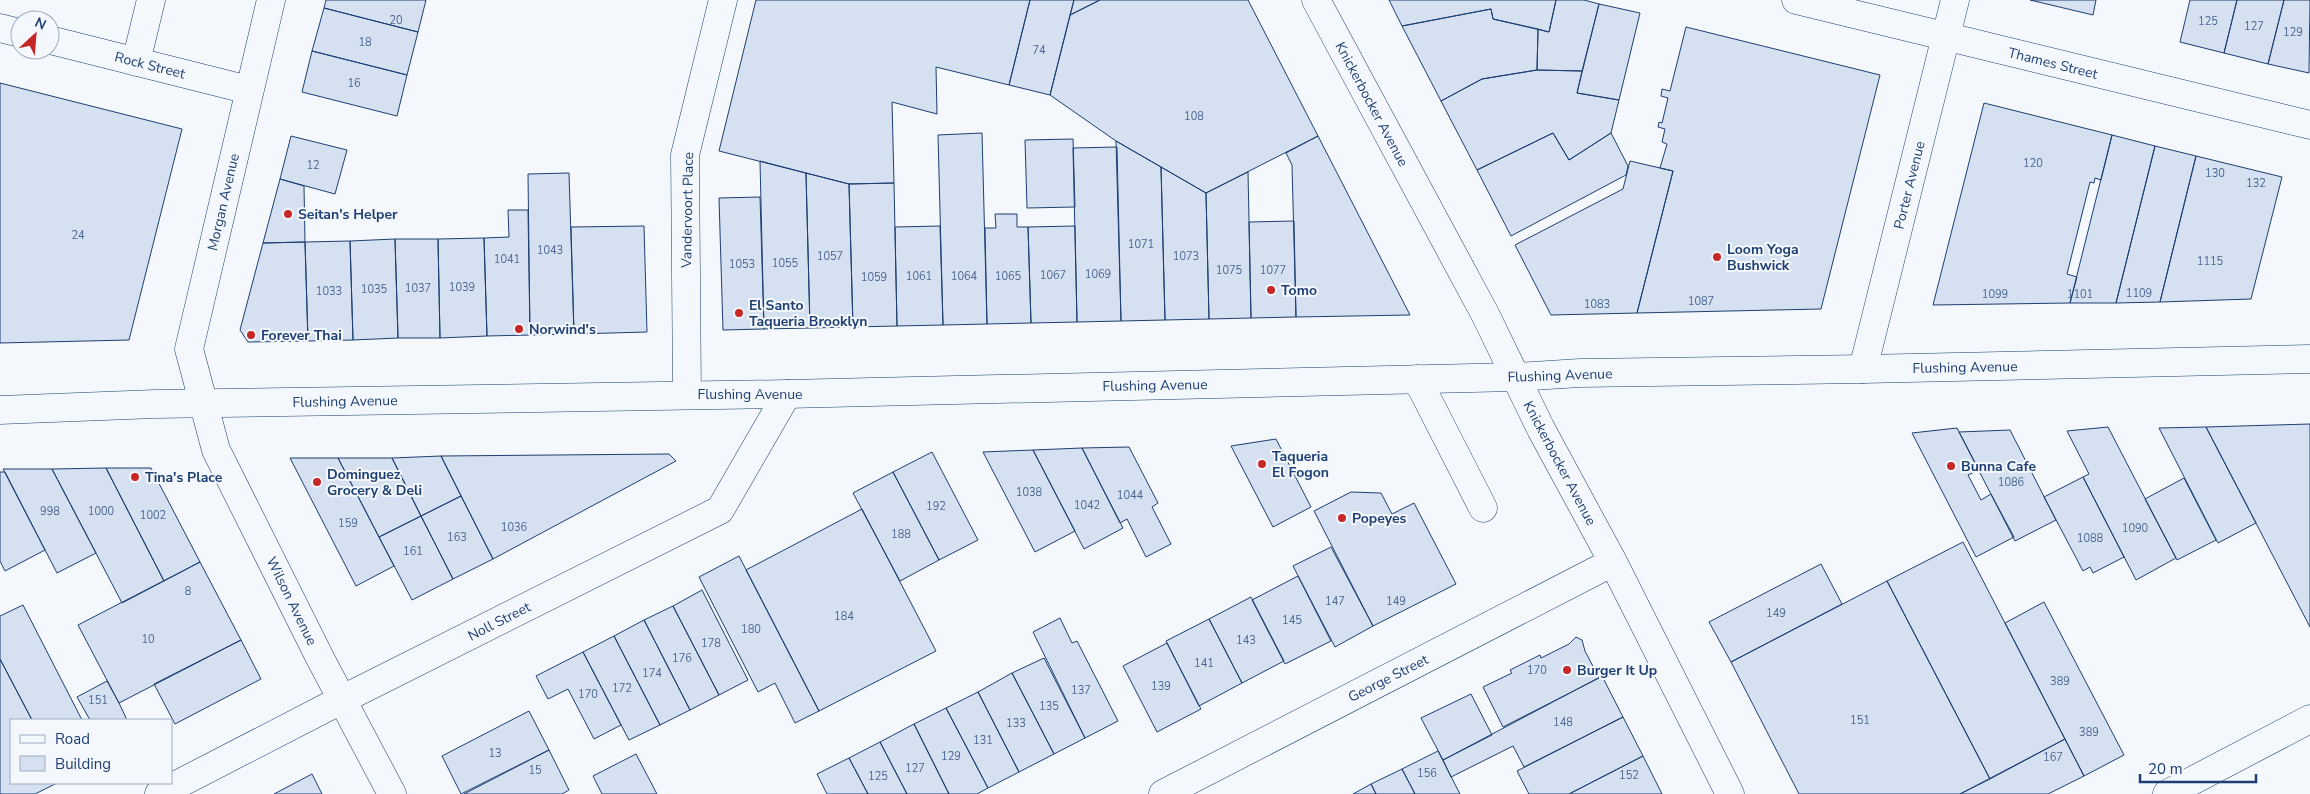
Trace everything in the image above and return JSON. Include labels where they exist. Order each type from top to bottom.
[{"type":"street","points":[[136,62],[151,0]]},
{"type":"street","name":"Morgan Avenue","points":[[204,403],[189,349],[271,0]]},
{"type":"street","name":"Vandervoort Place","points":[[687,394],[685,155],[724,0]]},
{"type":"street","name":"Knickerbocker Avenue","points":[[1316,0],[1485,314],[1540,429],[1613,562],[1730,794]]},
{"type":"street","name":"Thames Street","points":[[1796,0],[2310,125]]},
{"type":"street","name":"Porter Avenue","points":[[1863,369],[1955,0]]},
{"type":"street","name":"Rock Street","points":[[60,43],[249,90]]},
{"type":"street","name":"Flushing Avenue","points":[[0,410],[204,403],[687,394],[787,394],[1515,377],[1580,373],[1863,369],[2310,358]]},
{"type":"street","points":[[1417,379],[1483,508]]},
{"type":"street","name":"Noll Street","points":[[159,794],[343,699],[720,510],[787,394]]},
{"type":"street","name":"Wilson Avenue","points":[[204,403],[216,450],[320,658],[392,794]]},
{"type":"street","name":"George Street","points":[[1163,794],[1613,562]]},
{"type":"street","points":[[2167,794],[2310,719]]},
{"type":"building","points":[[326,0],[426,0],[418,32],[324,8]]},
{"type":"building","points":[[756,0],[1030,0],[1009,85],[936,67],[937,114],[892,102],[894,183],[849,184],[719,151]]},
{"type":"building","points":[[1030,0],[1074,0],[1050,95],[1009,85]]},
{"type":"building","points":[[1074,0],[1100,0],[1070,15]]},
{"type":"building","points":[[1100,0],[1248,0],[1318,136],[1206,193],[1116,141],[1050,95],[1070,15]]},
{"type":"building","points":[[1389,0],[1556,0],[1549,32],[1493,19],[1491,9],[1402,26]]},
{"type":"building","points":[[1556,0],[1584,0],[1599,4],[1582,71],[1537,70],[1538,29],[1549,32]]},
{"type":"building","points":[[2030,0],[2096,0],[2093,15]]},
{"type":"building","points":[[2190,0],[2237,0],[2224,53],[2180,42]]},
{"type":"building","points":[[2237,0],[2284,0],[2268,64],[2224,53]]},
{"type":"building","points":[[2284,0],[2310,0],[2309,73],[2268,64]]},
{"type":"building","points":[[1599,4],[1640,13],[1619,100],[1577,93]]},
{"type":"building","points":[[324,8],[418,32],[407,75],[312,51]]},
{"type":"building","points":[[1491,9],[1493,19],[1538,29],[1537,70],[1482,79],[1441,101],[1402,26]]},
{"type":"building","points":[[1686,27],[1880,75],[1821,309],[1637,313],[1673,171],[1660,168],[1667,144],[1662,142],[1665,129],[1658,127],[1659,122],[1662,123],[1668,98],[1661,96],[1662,89],[1670,91]]},
{"type":"building","points":[[312,51],[407,75],[397,116],[302,92]]},
{"type":"building","points":[[1537,70],[1582,71],[1577,93],[1619,100],[1611,133],[1569,160],[1553,133],[1477,170],[1441,101],[1482,79]]},
{"type":"building","points":[[0,83],[182,129],[129,340],[0,343]]},
{"type":"building","points":[[1984,103],[2112,135],[2101,180],[2095,178],[2094,183],[2090,182],[2067,274],[2077,277],[2070,303],[1933,305]]},
{"type":"building","points":[[982,133],[987,324],[943,325],[938,135]]},
{"type":"building","points":[[1553,133],[1569,160],[1611,133],[1628,166],[1626,175],[1511,236],[1477,170]]},
{"type":"building","points":[[2112,135],[2155,146],[2116,303],[2070,303]]},
{"type":"building","points":[[291,136],[347,150],[335,194],[280,179]]},
{"type":"building","points":[[1318,136],[1410,315],[1296,317],[1292,165],[1286,153]]},
{"type":"building","points":[[1073,139],[1075,207],[1027,208],[1025,140]]},
{"type":"building","points":[[1116,141],[1161,167],[1165,320],[1121,321]]},
{"type":"building","points":[[2155,146],[2196,156],[2160,302],[2116,303]]},
{"type":"building","points":[[1117,147],[1121,321],[1077,322],[1073,148]]},
{"type":"building","points":[[2196,156],[2282,177],[2251,299],[2160,302]]},
{"type":"building","points":[[760,161],[806,173],[810,328],[764,329]]},
{"type":"building","points":[[1630,161],[1673,171],[1637,313],[1551,315],[1515,245],[1623,189]]},
{"type":"building","points":[[1161,167],[1206,193],[1209,319],[1165,320]]},
{"type":"building","points":[[1248,172],[1251,318],[1209,319],[1206,193]]},
{"type":"building","points":[[569,173],[574,334],[530,335],[528,174]]},
{"type":"building","points":[[806,173],[849,184],[853,327],[810,328]]},
{"type":"building","name":"Seitan's Helper","points":[[280,179],[304,186],[305,242],[263,243]]},
{"type":"building","points":[[894,183],[897,326],[853,327],[849,184]]},
{"type":"building","points":[[760,197],[764,329],[723,330],[719,198]]},
{"type":"building","points":[[508,210],[528,210],[530,335],[487,336],[484,238],[509,237]]},
{"type":"building","points":[[995,214],[1017,214],[1017,227],[1028,227],[1031,323],[987,324],[985,228],[996,228]]},
{"type":"building","points":[[1294,221],[1296,317],[1251,318],[1249,222]]},
{"type":"building","points":[[644,226],[647,332],[574,334],[571,227]]},
{"type":"building","points":[[940,226],[943,325],[897,326],[895,227]]},
{"type":"building","points":[[1075,226],[1077,322],[1031,323],[1028,227]]},
{"type":"building","points":[[484,238],[487,336],[440,338],[438,239]]},
{"type":"building","points":[[395,239],[398,338],[353,340],[350,241]]},
{"type":"building","points":[[395,239],[438,239],[440,338],[398,338]]},
{"type":"building","points":[[350,241],[353,340],[308,341],[305,242]]},
{"type":"building","points":[[305,242],[308,341],[248,342],[240,330],[263,243]]},
{"type":"building","points":[[2310,424],[2310,627],[2206,427]]},
{"type":"building","points":[[2108,427],[2176,558],[2136,580],[2083,477],[2089,474],[2067,431]]},
{"type":"building","points":[[2206,427],[2256,523],[2218,543],[2159,428]]},
{"type":"building","points":[[1957,428],[1979,470],[1968,475],[1981,500],[1991,494],[2014,537],[1976,557],[1912,433]]},
{"type":"building","points":[[2010,430],[2056,520],[2015,541],[1959,432]]},
{"type":"building","points":[[1276,439],[1311,507],[1273,527],[1231,446]]},
{"type":"building","points":[[1129,447],[1158,503],[1152,507],[1171,544],[1146,557],[1127,519],[1120,523],[1082,448]]},
{"type":"building","points":[[1082,448],[1123,528],[1084,549],[1033,450]]},
{"type":"building","points":[[1033,450],[1075,531],[1035,552],[983,452]]},
{"type":"building","points":[[932,452],[978,540],[939,560],[893,472]]},
{"type":"building","points":[[669,454],[676,461],[493,559],[441,456]]},
{"type":"building","points":[[441,456],[461,496],[421,516],[392,458]]},
{"type":"building","points":[[290,458],[338,458],[394,566],[356,586]]},
{"type":"building","points":[[338,458],[392,458],[421,516],[379,537]]},
{"type":"building","points":[[106,468],[164,581],[122,603],[52,469]]},
{"type":"building","points":[[106,468],[151,468],[200,562],[164,581]]},
{"type":"building","points":[[3,469],[52,469],[96,553],[57,573]]},
{"type":"building","points":[[0,472],[5,472],[45,550],[5,571],[0,561]]},
{"type":"building","points":[[893,472],[939,560],[900,581],[853,493]]},
{"type":"building","points":[[2083,477],[2124,557],[2093,573],[2090,567],[2083,571],[2044,497]]},
{"type":"building","points":[[2184,478],[2216,540],[2177,560],[2145,499]]},
{"type":"building","points":[[1351,492],[1381,493],[1392,514],[1414,503],[1456,584],[1373,626],[1314,511]]},
{"type":"building","points":[[461,496],[493,559],[453,579],[421,516]]},
{"type":"building","points":[[862,509],[936,651],[819,711],[746,570]]},
{"type":"building","points":[[421,516],[453,579],[412,600],[379,537]]},
{"type":"building","points":[[1963,542],[2065,739],[1990,779],[1887,581]]},
{"type":"building","points":[[1331,547],[1373,626],[1335,647],[1293,566]]},
{"type":"building","points":[[739,556],[819,711],[795,723],[775,683],[758,692],[699,577]]},
{"type":"building","points":[[200,562],[241,640],[119,703],[78,625]]},
{"type":"building","points":[[1821,564],[1842,604],[1731,662],[1709,622]]},
{"type":"building","points":[[1298,576],[1331,641],[1285,664],[1252,600]]},
{"type":"building","points":[[1887,581],[1990,779],[1960,794],[1799,794],[1731,662]]},
{"type":"building","points":[[702,590],[748,680],[719,695],[673,606]]},
{"type":"building","points":[[1251,597],[1284,661],[1242,683],[1209,619]]},
{"type":"building","points":[[2044,602],[2124,755],[2084,776],[2005,623]]},
{"type":"building","points":[[23,605],[81,719],[31,719],[0,659],[0,616]]},
{"type":"building","points":[[673,606],[719,695],[690,710],[644,620]]},
{"type":"building","points":[[1060,618],[1072,643],[1077,641],[1118,721],[1085,738],[1033,632]]},
{"type":"building","points":[[1209,619],[1242,683],[1199,706],[1166,641]]},
{"type":"building","points":[[644,620],[690,710],[660,725],[614,636]]},
{"type":"building","points":[[614,636],[660,725],[629,740],[583,652]]},
{"type":"building","points":[[1576,637],[1582,640],[1585,651],[1599,678],[1503,727],[1483,687],[1512,673],[1510,670],[1540,655],[1541,658],[1569,644]]},
{"type":"building","points":[[241,640],[261,679],[175,724],[154,684]]},
{"type":"building","points":[[1167,643],[1201,709],[1157,732],[1123,666]]},
{"type":"building","points":[[583,652],[621,725],[594,739],[568,689],[548,699],[536,676]]},
{"type":"building","points":[[1044,658],[1085,738],[1054,754],[1012,673]]},
{"type":"building","points":[[0,659],[31,719],[10,719],[10,784],[55,784],[35,794],[0,794]]},
{"type":"building","points":[[1012,673],[1054,754],[1019,772],[978,692]]},
{"type":"building","points":[[1602,676],[1623,717],[1524,767],[1513,746],[1451,777],[1443,760]]},
{"type":"building","points":[[107,681],[127,719],[89,719],[77,697]]},
{"type":"building","points":[[978,692],[1019,772],[988,788],[946,708]]},
{"type":"building","points":[[1471,694],[1492,735],[1443,760],[1421,718]]},
{"type":"building","points":[[946,708],[988,788],[977,794],[949,794],[914,724]]},
{"type":"building","points":[[529,711],[549,750],[461,794],[442,756]]},
{"type":"building","points":[[1623,717],[1643,756],[1569,794],[1529,794],[1517,771]]},
{"type":"building","points":[[914,724],[949,794],[907,794],[880,742]]},
{"type":"building","points":[[2065,739],[2084,776],[2048,794],[1960,794]]},
{"type":"building","points":[[880,742],[907,794],[868,794],[849,758]]},
{"type":"building","points":[[549,750],[569,790],[562,794],[464,794]]},
{"type":"building","points":[[1438,751],[1460,794],[1415,794],[1402,769]]},
{"type":"building","points":[[636,754],[657,794],[602,794],[593,776]]},
{"type":"building","points":[[1643,756],[1662,794],[1569,794]]},
{"type":"building","points":[[849,758],[868,794],[827,794],[817,774]]},
{"type":"building","points":[[1402,769],[1415,794],[1376,794],[1371,784]]},
{"type":"building","points":[[312,774],[322,794],[274,794]]},
{"type":"building","points":[[1371,784],[1376,794],[1353,794]]},
{"type":"place","name":"Seitan's Helper","points":[[288,214]]},
{"type":"place","name":"Loom Yoga Bushwick","points":[[1717,257]]},
{"type":"place","name":"Tomo","points":[[1271,290]]},
{"type":"place","name":"El Santo Taqueria Brooklyn","points":[[739,313]]},
{"type":"place","name":"Norwind's","points":[[519,329]]},
{"type":"place","name":"Forever Thai","points":[[251,335]]},
{"type":"place","name":"Taqueria El Fogon","points":[[1262,464]]},
{"type":"place","name":"Bunna Cafe","points":[[1951,466]]},
{"type":"place","name":"Tina's Place","points":[[135,477]]},
{"type":"place","name":"Dominguez Grocery & Deli","points":[[317,482]]},
{"type":"place","name":"Popeyes","points":[[1342,518]]},
{"type":"place","name":"Burger It Up","points":[[1567,670]]}]
